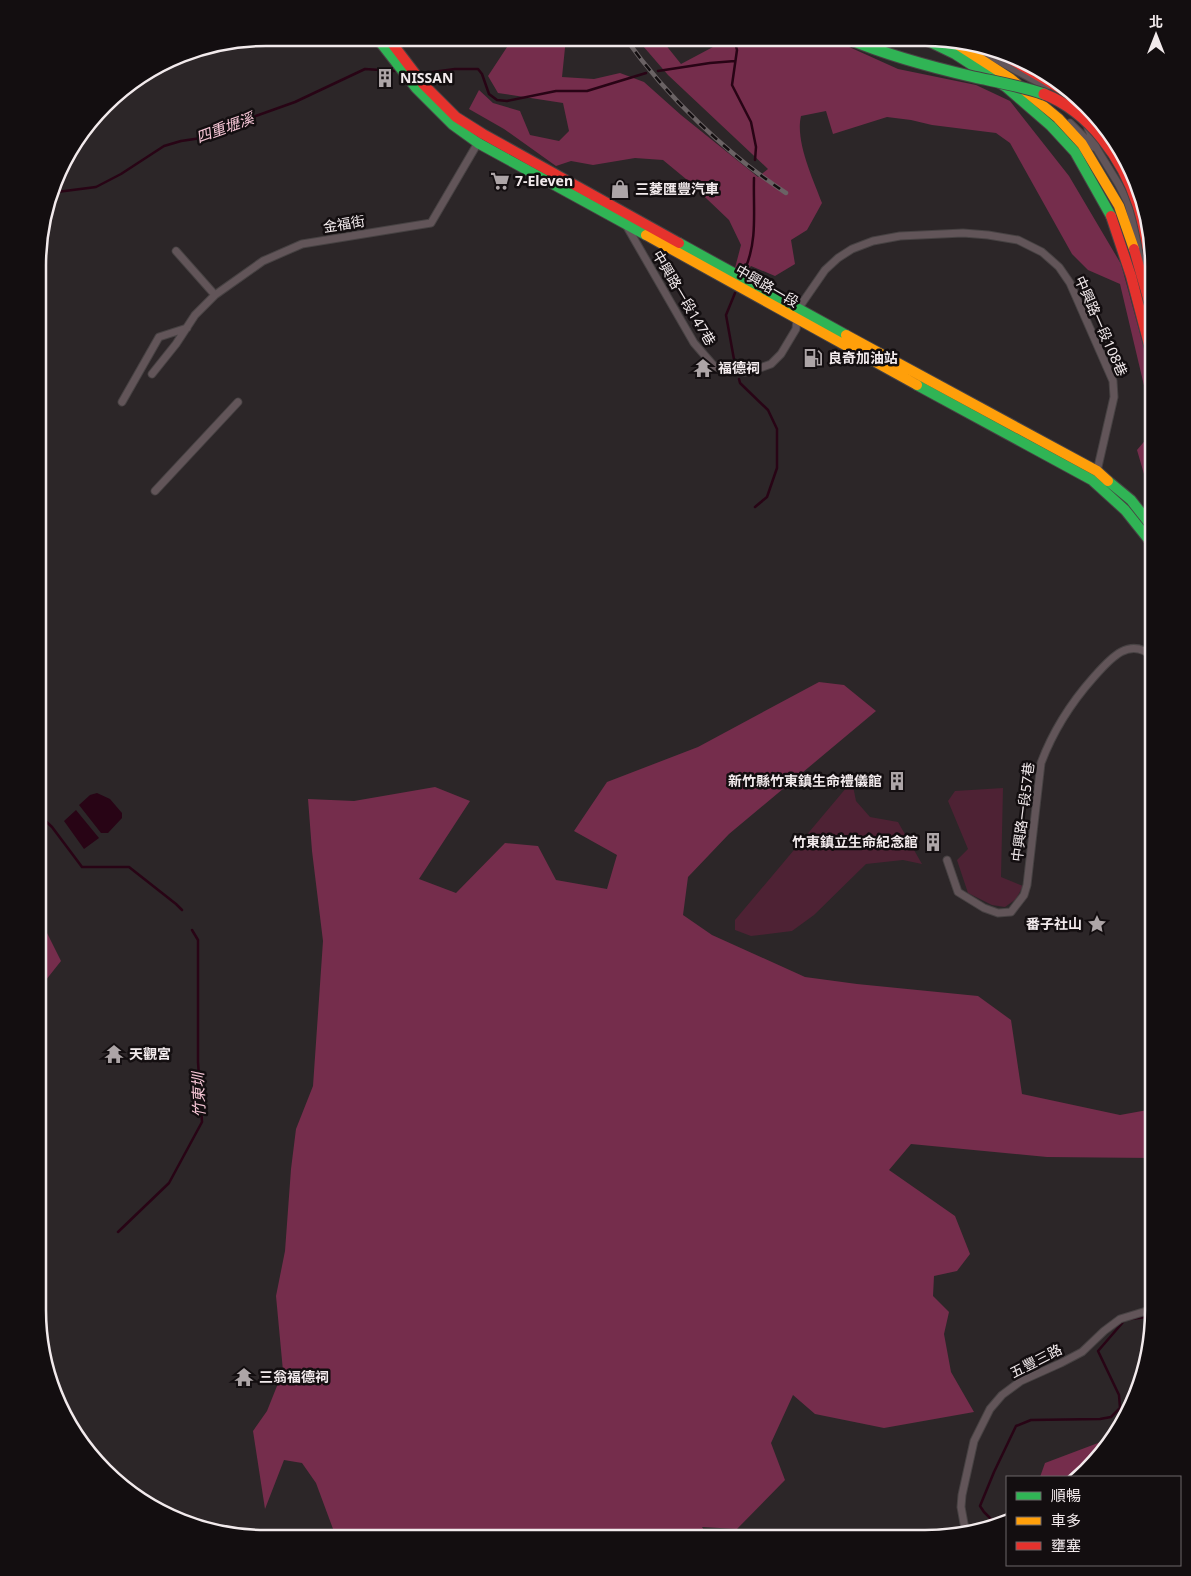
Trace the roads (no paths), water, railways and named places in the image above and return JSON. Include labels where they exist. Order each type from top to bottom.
[{"type":"main road","name":"中興路一段","points":[[383,46],[416,88],[453,125],[621,211],[796,314],[1092,480],[1126,509],[1145,533]]},
{"type":"main road","name":"中興路一段","points":[[394,46],[423,84],[481,139],[625,224],[1096,471],[1131,500],[1145,518]]},
{"type":"main road","points":[[863,46],[922,65],[1022,86],[1056,99],[1092,128],[1115,156]]},
{"type":"main road","points":[[941,47],[955,54],[1006,87],[1051,126],[1075,152],[1109,211],[1131,276],[1145,327]]},
{"type":"main road","points":[[964,49],[1011,79],[1058,118],[1082,144],[1119,206],[1145,288]]},
{"type":"street","points":[[993,57],[1059,93],[1072,103]]},
{"type":"street","points":[[1006,65],[1068,120],[1096,149]]},
{"type":"street","points":[[1081,112],[1096,149],[1128,203],[1145,262]]},
{"type":"street","name":"金福街","points":[[152,374],[195,315],[215,295],[263,260],[302,244],[430,223],[481,139]]},
{"type":"street","name":"中興路一段147巷","points":[[621,211],[625,224],[694,343],[714,366],[725,371],[740,372],[771,364],[781,354],[796,328],[796,314]]},
{"type":"street","name":"中興路一段108巷","points":[[796,314],[825,270],[852,249],[873,241],[900,236],[963,233],[1018,240],[1042,252],[1059,267],[1070,283],[1113,381],[1114,397],[1096,471]]},
{"type":"street","points":[[1139,241],[1144,255]]},
{"type":"street","points":[[176,251],[215,295]]},
{"type":"street","points":[[122,402],[159,337],[187,328]]},
{"type":"street","points":[[155,491],[238,402]]},
{"type":"street","name":"中興路一段57巷","points":[[947,860],[958,892],[984,908],[998,913],[1011,912],[1024,895],[1027,885],[1041,764],[1046,750],[1075,698],[1113,655],[1134,648],[1145,650]]},
{"type":"street","name":"五豐三路","points":[[965,1526],[961,1507],[962,1495],[974,1441],[990,1409],[1002,1395],[1022,1381],[1082,1352],[1120,1319],[1145,1311]]},
{"type":"waterway","points":[[736,46],[732,85],[751,122],[756,147],[755,160]]},
{"type":"waterway","name":"四重壢溪","points":[[658,71],[735,61]]},
{"type":"waterway","name":"四重壢溪","points":[[59,192],[96,187],[121,174],[164,146],[208,137],[228,126],[295,102],[365,69],[395,71]]},
{"type":"waterway","name":"四重壢溪","points":[[425,73],[455,69],[478,69],[482,74],[489,94],[497,100],[507,101],[556,91],[587,91],[646,73]]},
{"type":"waterway","points":[[745,269],[752,247],[754,178]]},
{"type":"waterway","points":[[735,293],[726,315],[735,365]]},
{"type":"waterway","points":[[739,379],[740,383],[768,410],[777,429],[777,468],[767,497],[755,507]]},
{"type":"waterway","name":"竹東圳","points":[[46,821],[82,867],[129,867],[182,910]]},
{"type":"waterway","name":"竹東圳","points":[[118,1232],[169,1183],[202,1122],[198,1062],[198,940],[192,930]]},
{"type":"waterway","points":[[1131,1319],[1144,1317]]},
{"type":"waterway","points":[[991,1519],[980,1506],[1016,1426],[1031,1420],[1100,1419],[1111,1417],[1120,1408],[1119,1395],[1098,1351],[1124,1321]]},
{"type":"railway","points":[[631,46],[679,103],[720,143],[786,193]]},
{"type":"place","name":"NISSAN","points":[[385,78]]},
{"type":"place","name":"7-Eleven","points":[[500,181]]},
{"type":"place","name":"三菱匯豐汽車","points":[[620,189]]},
{"type":"place","name":"良奇加油站","points":[[813,358]]},
{"type":"place","name":"福德祠","points":[[703,368]]},
{"type":"place","name":"新竹縣竹東鎮生命禮儀館","points":[[897,781]]},
{"type":"place","name":"竹東鎮立生命紀念館","points":[[933,842]]},
{"type":"place","name":"番子社山","points":[[1097,924]]},
{"type":"place","name":"天觀宮","points":[[114,1054]]},
{"type":"place","name":"三翁福德祠","points":[[244,1377]]}]
